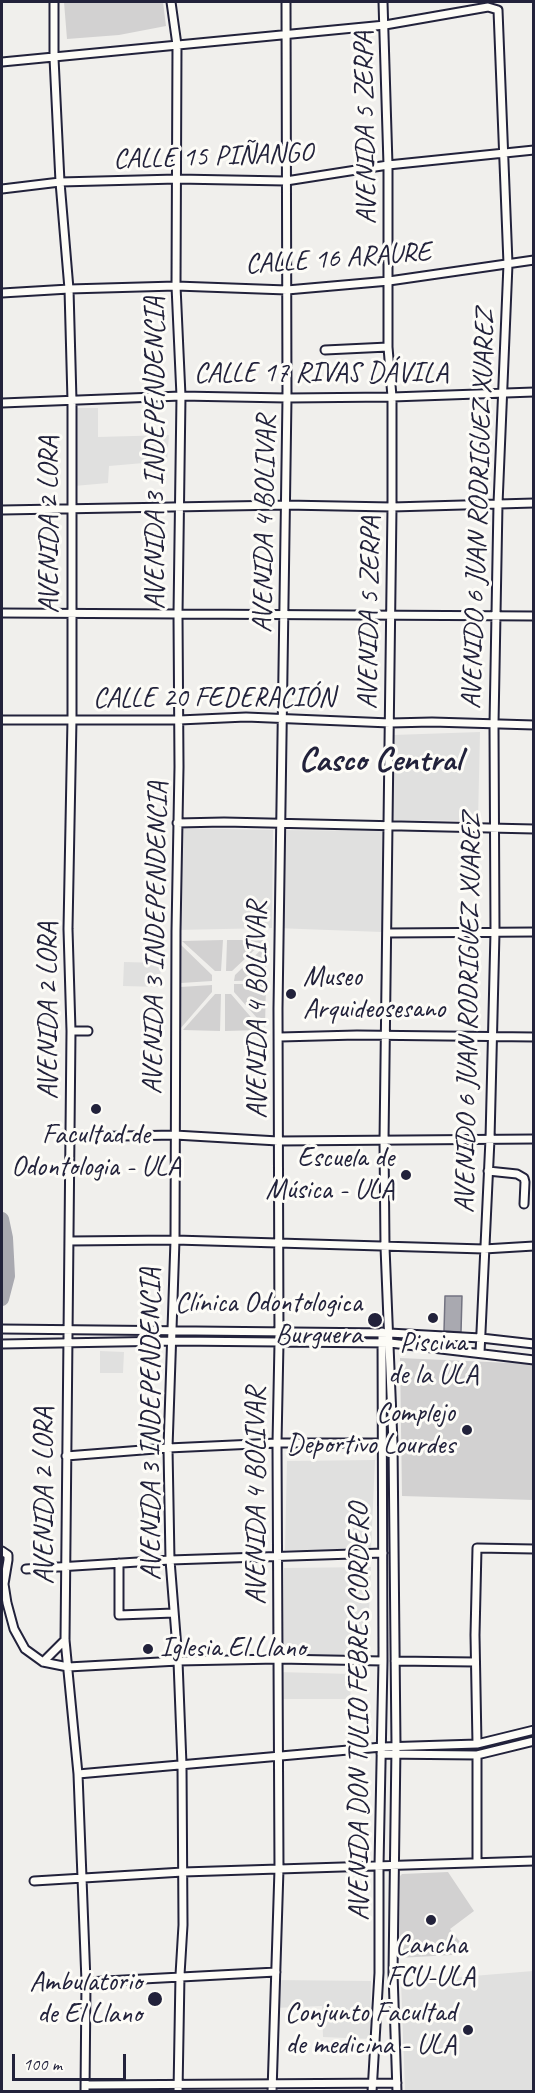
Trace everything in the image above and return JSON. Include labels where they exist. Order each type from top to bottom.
[{"type":"street","name":"AVENIDA 2 LORA","points":[[54,2],[54,58],[60,182],[69,289],[72,401],[72,719],[68,929],[71,1031],[65,1640],[78,1774],[86,1982],[85,2088]]},
{"type":"street","name":"AVENIDA 3 INDEPENDENCIA","points":[[171,2],[177,45],[177,286],[181,396],[175,1240],[168,1448],[170,1560],[178,1661],[182,1765],[183,1872],[178,2088]]},
{"type":"street","name":"AVENIDA 4 BOLIVAR","points":[[272,2091],[279,1869],[277,1443],[280,1037],[278,1008],[287,398],[286,2]]},
{"type":"street","name":"AVENIDA 5 ZERPA","points":[[383,2],[388,165],[388,347],[392,397],[392,614],[388,933],[384,1036],[386,1333]]},
{"type":"street","name":"AVENIDO 6 JUAN RODRIGUEZ XUAREZ","points":[[385,25],[488,7],[498,10],[500,26],[508,264],[498,504],[494,724],[495,932],[490,1139],[480,1353]]},
{"type":"street","points":[[2,62],[385,25]]},
{"type":"street","name":"CALLE 15 PIÑANGO","points":[[2,189],[60,182],[177,179],[286,181],[388,165],[534,150]]},
{"type":"street","name":"CALLE 16 ARAURE","points":[[2,293],[177,286],[287,290],[389,281],[534,260]]},
{"type":"street","points":[[325,350],[388,347]]},
{"type":"street","name":"CALLE 17 RIVAS DÁVILA","points":[[2,403],[181,396],[392,397],[534,392]]},
{"type":"street","points":[[2,510],[285,505],[392,507],[534,503]]},
{"type":"street","points":[[2,613],[534,616]]},
{"type":"street","name":"CALLE 20 FEDERACIÓN","points":[[2,720],[179,720],[246,717],[390,723],[534,725]]},
{"type":"street","points":[[177,823],[494,826],[534,829]]},
{"type":"street","points":[[388,933],[534,932]]},
{"type":"street","points":[[71,1031],[88,1031]]},
{"type":"street","points":[[280,1037],[357,1035],[534,1037]]},
{"type":"street","points":[[70,1137],[175,1135],[278,1141],[534,1139]]},
{"type":"street","points":[[488,1170],[517,1174],[524,1178],[524,1204]]},
{"type":"street","points":[[69,1241],[175,1240],[484,1249],[534,1246]]},
{"type":"street","points":[[2,1329],[386,1333],[481,1338],[534,1344]]},
{"type":"street","name":"AVENIDA DON TULIO FEBRES CORDERO","points":[[372,2091],[379,1972],[386,1333]]},
{"type":"street","points":[[2,1344],[173,1341],[386,1343],[534,1360]]},
{"type":"street","name":"AVENIDA DON TULIO FEBRES CORDERO","points":[[386,1343],[393,1443],[396,1746],[393,1973],[397,2091]]},
{"type":"street","points":[[66,1456],[277,1443],[383,1443]]},
{"type":"street","points":[[477,1744],[475,1662],[477,1548],[534,1549]]},
{"type":"street","points":[[2,1551],[8,1555],[9,1560],[4,1584],[14,1629],[25,1649],[43,1662],[68,1667],[178,1661],[278,1659],[383,1661]]},
{"type":"street","points":[[26,1569],[170,1560],[382,1553]]},
{"type":"street","points":[[118,1563],[119,1615],[174,1613]]},
{"type":"street","points":[[43,1662],[65,1640]]},
{"type":"street","points":[[395,1661],[475,1662]]},
{"type":"street","points":[[78,1774],[382,1750],[396,1746],[477,1744],[534,1730]]},
{"type":"street","points":[[382,1750],[395,1754],[477,1755],[534,1741]]},
{"type":"street","points":[[477,1755],[477,1862]]},
{"type":"street","points":[[34,1881],[183,1872],[534,1860]]},
{"type":"street","points":[[86,1982],[180,1975],[276,1972]]},
{"type":"street","points":[[85,2088],[178,2088],[272,2083],[397,2083]]},
{"type":"shaded area","points":[[64,2],[163,2],[166,26],[119,35],[67,39]]},
{"type":"shaded area","points":[[76,408],[98,408],[98,437],[169,435],[167,461],[109,466],[108,483],[74,486]]},
{"type":"shaded area","points":[[480,732],[478,821],[391,820],[393,735]]},
{"type":"shaded area","points":[[176,828],[273,830],[272,928],[175,930]]},
{"type":"shaded area","points":[[276,830],[382,831],[382,932],[275,928]]},
{"type":"shaded area","points":[[223,940],[221,971],[215,971],[182,941]]},
{"type":"shaded area","points":[[227,940],[265,940],[232,971],[226,971]]},
{"type":"shaded area","points":[[180,944],[212,975],[212,981],[181,983]]},
{"type":"shaded area","points":[[266,945],[266,980],[234,981],[235,975]]},
{"type":"shaded area","points":[[124,962],[161,963],[160,987],[123,986]]},
{"type":"shaded area","points":[[234,984],[266,984],[265,1027],[234,992]]},
{"type":"shaded area","points":[[212,985],[212,992],[180,1029],[180,987]]},
{"type":"shaded area","points":[[215,994],[221,994],[220,1031],[183,1030]]},
{"type":"shaded area","points":[[225,994],[231,994],[262,1030],[225,1031]]},
{"type":"shaded area","points":[[445,1296],[462,1296],[461,1332],[444,1331]]},
{"type":"shaded area","points":[[100,1351],[124,1352],[123,1373],[100,1373]]},
{"type":"shaded area","name":"Complejo Deportivo Lourdes","points":[[400,1358],[533,1364],[533,1500],[402,1496]]},
{"type":"shaded area","points":[[375,1460],[371,1550],[285,1550],[287,1461]]},
{"type":"shaded area","points":[[371,1567],[367,1657],[283,1657],[284,1568]]},
{"type":"shaded area","points":[[278,1672],[352,1674],[350,1699],[278,1699]]},
{"type":"shaded area","name":"Cancha FCU-ULA","points":[[448,1872],[474,1911],[450,1929],[469,1954],[399,1958],[400,1876],[402,1874]]},
{"type":"shaded area","name":"Conjunto Facultad de medicina - ULA","points":[[533,1971],[533,2091],[405,2091],[401,1982]]},
{"type":"shaded area","points":[[274,1980],[371,1981],[370,2039],[323,2037],[322,2006],[274,2008]]},
{"type":"waterway","points":[[2,1219],[6,1238],[8,1276],[2,1299]]},
{"type":"place","name":"Museo Arquideosesano","points":[[291,994]]},
{"type":"place","name":"Facultad de Odontologia - ULA","points":[[96,1109]]},
{"type":"place","name":"Escuela de Música - ULA","points":[[406,1175]]},
{"type":"place","name":"Piscina de la ULA","points":[[433,1318]]},
{"type":"place","name":"Clínica Odontologica Burguera","points":[[375,1320]]},
{"type":"place","name":"Complejo Deportivo Lourdes","points":[[467,1430]]},
{"type":"place","name":"Iglesia El Llano","points":[[148,1649]]},
{"type":"place","name":"Cancha FCU-ULA","points":[[431,1920]]},
{"type":"place","name":"Ambulatorio de El Llano","points":[[155,1999]]},
{"type":"place","name":"Conjunto Facultad de medicina - ULA","points":[[468,2030]]},
{"type":"district","name":"Casco Central","points":[[380,761]]}]
